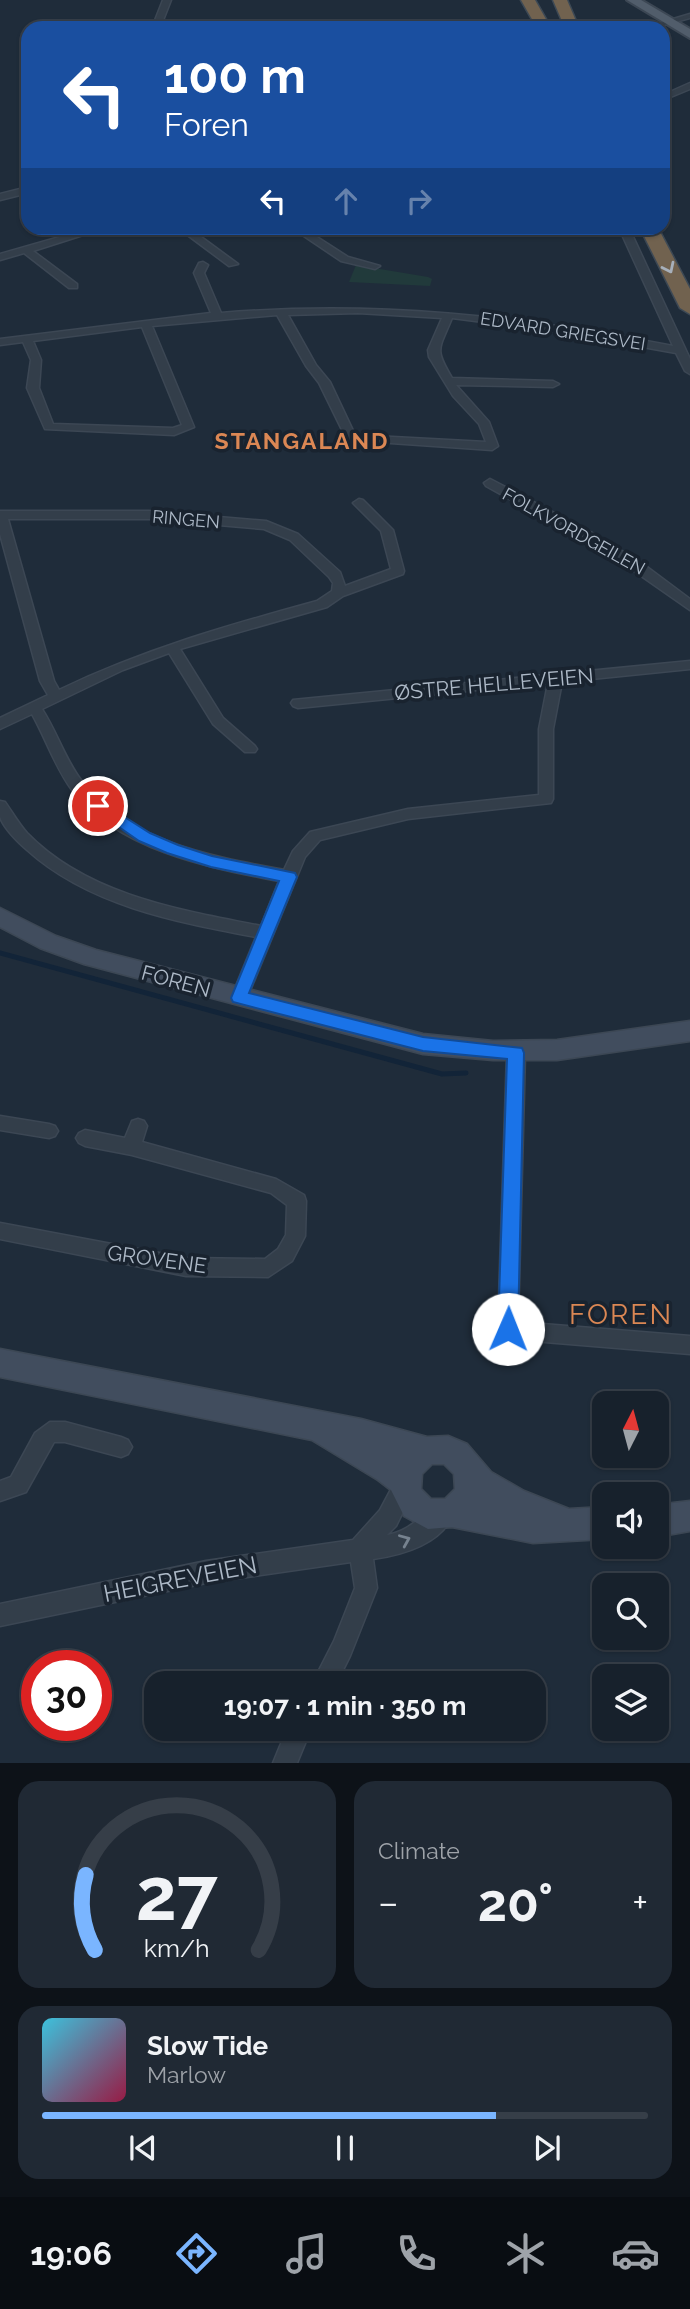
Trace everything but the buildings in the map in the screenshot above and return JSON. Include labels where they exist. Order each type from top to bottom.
[{"type":"highway","points":[[528,0],[540,21]]},
{"type":"highway","points":[[541,0],[549,21]]},
{"type":"highway","points":[[670,233],[690,272]]},
{"type":"highway","points":[[653,235],[690,308]]},
{"type":"main road","points":[[619,0],[656,21]]},
{"type":"main road","points":[[633,0],[658,21]]},
{"type":"main road","points":[[670,27],[690,34]]},
{"type":"main road","points":[[670,29],[690,40]]},
{"type":"main road","points":[[0,1363],[312,1426]]},
{"type":"main road","points":[[470,1474],[487,1490],[507,1502],[565,1523]]},
{"type":"street","points":[[159,21],[167,0]]},
{"type":"street","points":[[670,23],[690,18]]},
{"type":"street","points":[[670,96],[688,90]]},
{"type":"street","points":[[0,197],[21,192]]},
{"type":"street","points":[[0,257],[76,235]]},
{"type":"street","points":[[193,235],[233,264]]},
{"type":"street","points":[[309,235],[345,259],[375,266]]},
{"type":"street","points":[[316,239],[328,235]]},
{"type":"street","points":[[627,235],[690,371]]},
{"type":"street","points":[[26,250],[73,286]]},
{"type":"street","points":[[203,265],[199,273],[218,317]]},
{"type":"street","name":"EDVARD GRIEGSVEI","points":[[0,342],[218,317],[281,312],[375,311],[447,315],[582,331],[678,350]]},
{"type":"street","points":[[281,312],[311,366],[324,382],[351,438],[492,446],[491,436],[479,414],[465,404],[433,350],[447,315]]},
{"type":"street","points":[[27,338],[36,360],[33,388],[48,427],[174,432],[188,427],[146,324]]},
{"type":"street","points":[[450,381],[553,384]]},
{"type":"street","name":"FOLKVORDGEILEN","points":[[490,483],[607,545],[642,567],[690,606]]},
{"type":"street","points":[[0,724],[55,695],[172,647],[321,604],[338,593],[398,571],[387,530],[359,503]]},
{"type":"street","points":[[0,515],[47,681],[55,695]]},
{"type":"street","name":"RINGEN","points":[[0,515],[149,515],[266,525],[294,537],[335,575],[339,583],[338,593]]},
{"type":"street","points":[[172,647],[218,721],[250,749]]},
{"type":"street","name":"ØSTRE HELLEVEIEN","points":[[298,703],[690,665]]},
{"type":"street","points":[[239,998],[303,846],[315,835],[408,814],[546,799],[546,729],[556,679]]},
{"type":"street","points":[[34,706],[78,786],[112,817],[144,837],[173,849],[211,861],[289,877]]},
{"type":"street","points":[[0,806],[25,842],[80,879],[130,900],[190,918],[267,933]]},
{"type":"street","name":"FOREN","points":[[0,917],[48,942],[92,958],[423,1044],[516,1053],[575,1051],[690,1031]]},
{"type":"street","points":[[516,1053],[508,1329],[690,1345]]},
{"type":"street","points":[[0,1123],[48,1131]]},
{"type":"street","points":[[132,1147],[138,1126]]},
{"type":"street","name":"GROVENE","points":[[0,1231],[186,1268],[268,1268],[285,1255],[295,1236],[297,1201],[276,1187],[132,1147],[85,1139]]},
{"type":"street","points":[[312,1426],[361,1433],[426,1451],[453,1454],[470,1474],[470,1492],[448,1513]]},
{"type":"street","points":[[312,1426],[389,1469],[405,1483],[417,1507],[533,1527],[592,1523]]},
{"type":"street","points":[[0,1491],[18,1485],[42,1440],[50,1432],[65,1432],[121,1447]]},
{"type":"street","points":[[330,1671],[366,1588],[360,1548],[388,1518],[405,1483],[410,1463],[426,1451]]},
{"type":"street","name":"HEIGREVEIEN","points":[[0,1615],[206,1572],[400,1544],[426,1530],[448,1513]]},
{"type":"street","points":[[669,1519],[690,1516]]},
{"type":"street","points":[[285,1763],[294,1741]]},
{"type":"green space","points":[[356,265],[432,279],[430,286],[349,282]]},
{"type":"waterway","points":[[0,953],[442,1074],[466,1073]]},
{"type":"district","name":"STANGALAND","points":[[302,440]]},
{"type":"district","name":"FOREN","points":[[621,1314]]},
{"type":"route","points":[[98,806],[144,837],[173,849],[211,861],[289,877],[239,998],[423,1044],[472,1051],[516,1053],[508,1329]]}]
